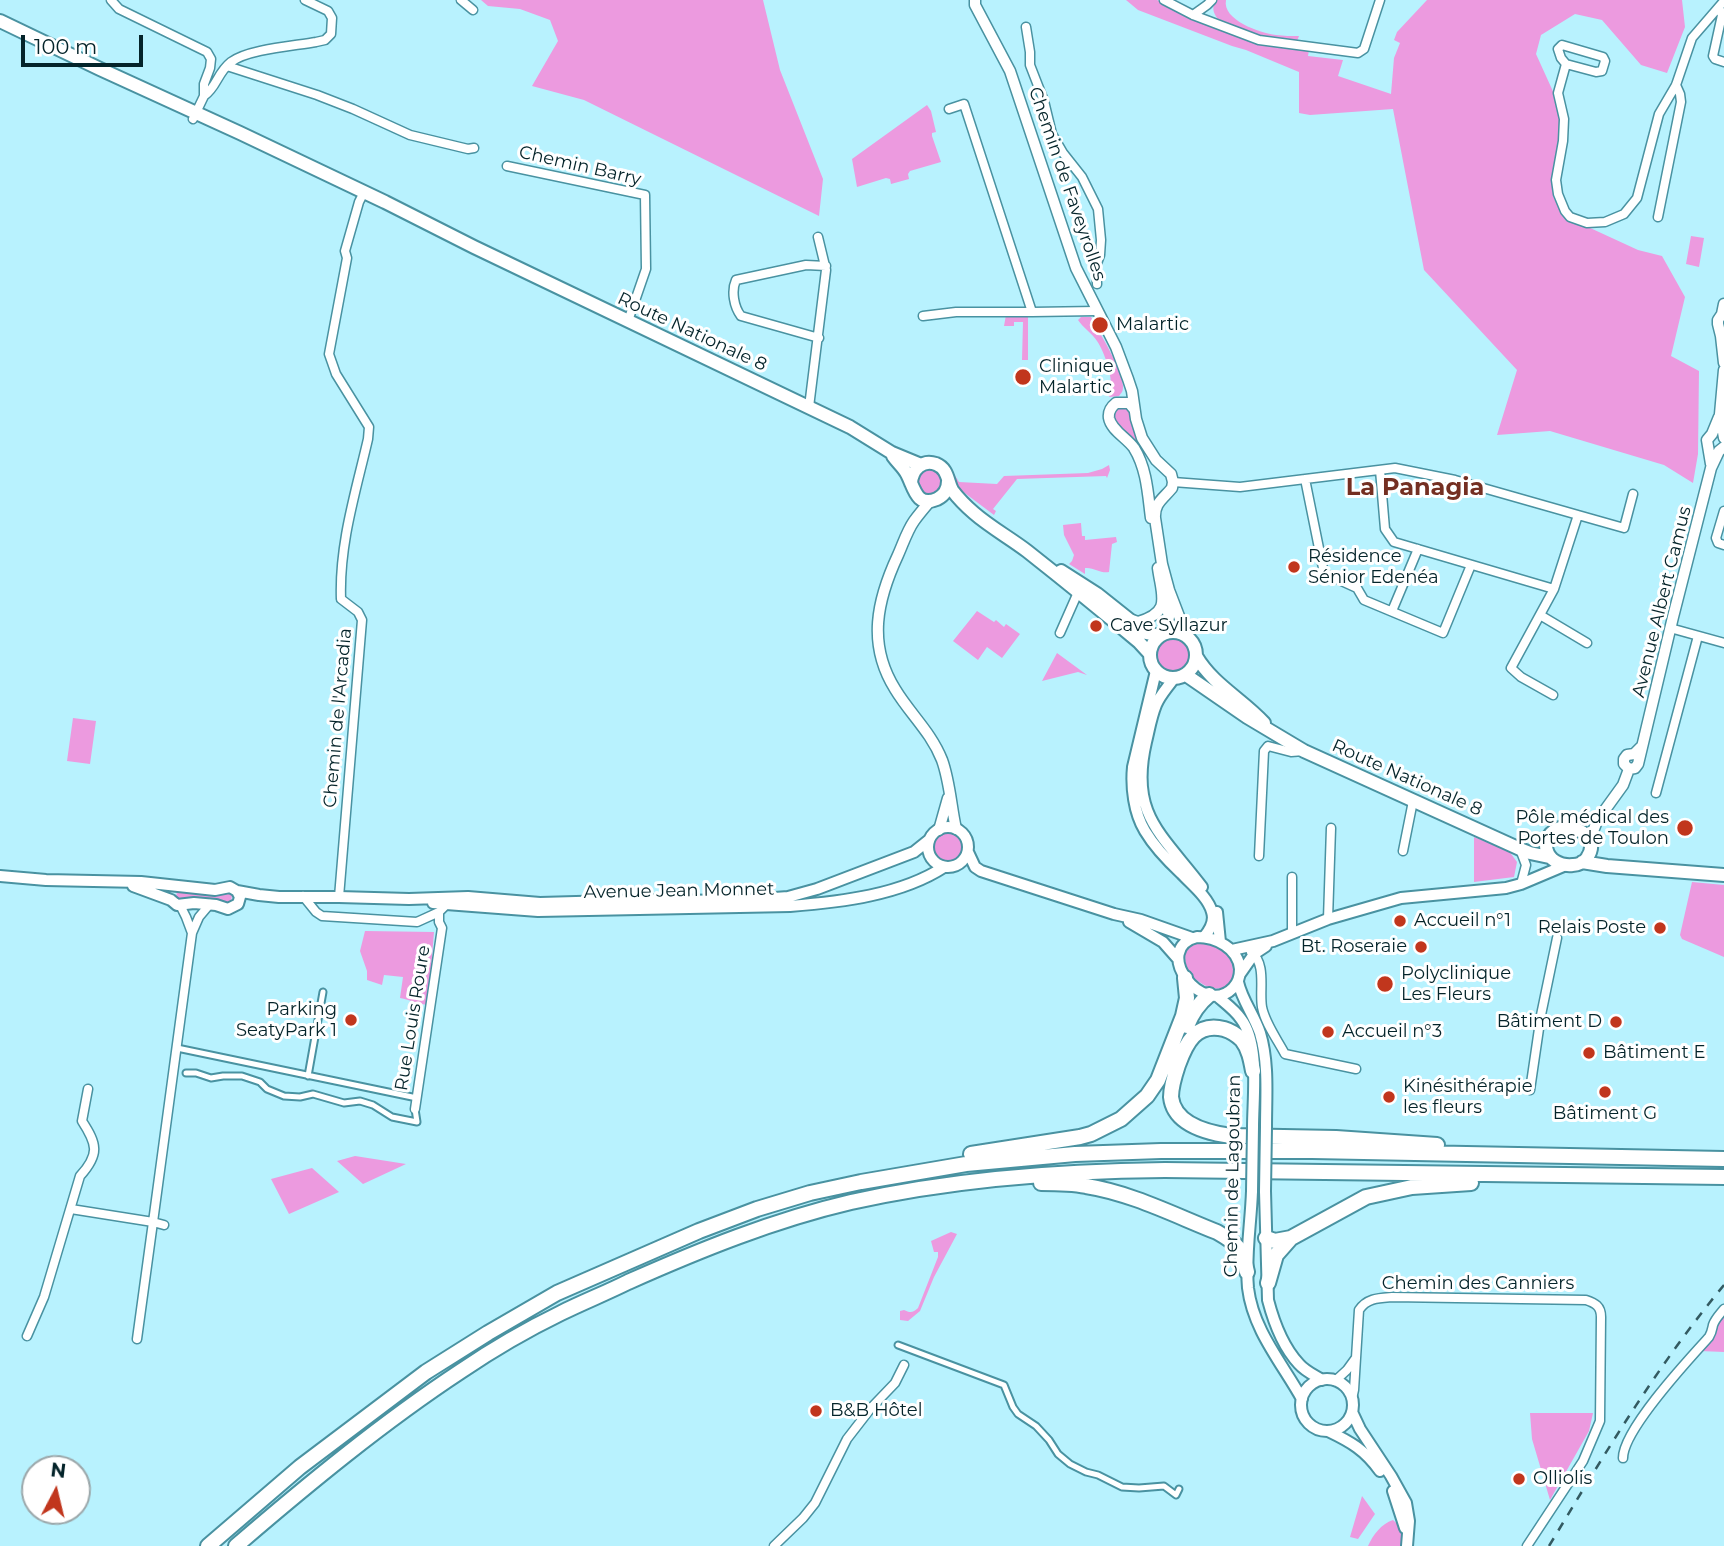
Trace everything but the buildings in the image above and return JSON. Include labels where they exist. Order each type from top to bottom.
[{"type":"highway","points":[[208,1546],[300,1467],[426,1372],[557,1293],[699,1231],[757,1209],[939,1159],[1080,1137],[1121,1119],[1147,1096],[1158,1080],[1184,1016],[1187,998],[1185,978]]},
{"type":"highway","points":[[1213,996],[1199,1003],[1193,1011],[1169,1079],[1174,1107],[1188,1123],[1200,1129],[1231,1136],[1499,1146],[1560,1156]]},
{"type":"highway","points":[[1171,1097],[1185,1048],[1196,1034],[1207,1029],[1214,1027],[1237,1035],[1249,1054],[1253,1071]]},
{"type":"highway","points":[[861,1181],[967,1164],[1074,1154],[1161,1151],[1311,1151],[1724,1159]]},
{"type":"highway","points":[[236,1546],[306,1486],[429,1393],[493,1351],[560,1313],[721,1243],[800,1216],[849,1203],[968,1181],[1090,1170],[1724,1177]]},
{"type":"highway","points":[[1266,1238],[1275,1241],[1291,1238],[1366,1197],[1384,1192],[1443,1184],[1640,1176]]},
{"type":"highway","points":[[914,1189],[965,1190],[1040,1183],[1072,1184],[1101,1189],[1217,1232],[1241,1250],[1247,1272]]},
{"type":"highway","points":[[1268,1283],[1276,1255],[1291,1238]]},
{"type":"main road","name":"Route Nationale 8","points":[[0,22],[809,407],[850,427],[892,453],[921,465]]},
{"type":"main road","name":"Route Nationale 8","points":[[892,453],[913,488]]},
{"type":"main road","points":[[976,515],[955,494],[944,469],[939,465],[921,465],[913,472],[913,488],[919,498],[950,502],[976,515],[1146,633],[1162,635],[1176,632],[1187,637],[1194,645],[1196,656],[1193,667],[1156,703],[1140,777],[1142,793],[1156,829],[1213,902],[1219,918],[1220,942]]},
{"type":"main road","points":[[933,500],[945,492],[948,481]]},
{"type":"main road","points":[[1080,588],[1150,654]]},
{"type":"main road","points":[[1162,635],[1153,644],[1150,654],[1152,665],[1161,675],[1180,677]]},
{"type":"main road","name":"Route Nationale 8","points":[[1196,656],[1221,687],[1252,709],[1280,737]]},
{"type":"main road","points":[[1156,671],[1132,776],[1140,821],[1150,837],[1211,909],[1210,928],[1198,937],[1186,941],[1178,958],[1179,967],[1185,978],[1201,992],[1213,996],[1227,993],[1250,959],[1273,941]]},
{"type":"main road","name":"Route Nationale 8","points":[[1180,677],[1304,751],[1520,849],[1530,853],[1548,850]]},
{"type":"main road","points":[[993,876],[975,867],[965,837],[956,829],[944,828],[932,836],[928,848],[930,857],[936,863],[993,876],[1114,914],[1220,942],[1236,949],[1273,941],[1328,919],[1401,898],[1506,888],[1566,865],[1582,862],[1724,875]]},
{"type":"main road","points":[[1535,878],[1548,850],[1550,834],[1556,828],[1579,829],[1585,833],[1598,860],[1608,866]]},
{"type":"main road","name":"Avenue Jean Monnet","points":[[446,904],[735,901],[788,897],[817,889],[914,852],[929,841]]},
{"type":"main road","points":[[1582,862],[1588,855],[1590,846]]},
{"type":"main road","points":[[1548,850],[1558,863],[1566,865]]},
{"type":"main road","points":[[949,867],[962,861],[968,852]]},
{"type":"main road","name":"Avenue Jean Monnet","points":[[174,886],[215,890],[230,887],[237,891],[279,897],[409,900],[538,911],[790,906],[847,900],[885,891],[949,867]]},
{"type":"main road","points":[[0,876],[174,886],[170,893],[176,902]]},
{"type":"main road","points":[[119,882],[176,902]]},
{"type":"main road","points":[[237,891],[240,897],[238,904]]},
{"type":"main road","name":"Avenue Jean Monnet","points":[[176,902],[210,904],[228,909],[238,904],[279,897]]},
{"type":"main road","points":[[1114,914],[1163,942],[1178,958]]},
{"type":"main road","points":[[1236,949],[1239,978]]},
{"type":"main road","name":"Chemin de Lagoubran","points":[[1239,978],[1242,997],[1259,1029],[1264,1051],[1267,1086],[1265,1191],[1268,1300],[1285,1344],[1299,1365],[1322,1380]]},
{"type":"main road","name":"Chemin de Lagoubran","points":[[1213,996],[1236,1012],[1252,1040],[1252,1191],[1247,1272],[1251,1303],[1261,1329],[1301,1399]]},
{"type":"main road","points":[[1251,1222],[1255,1230],[1266,1238]]},
{"type":"main road","points":[[1316,1381],[1335,1381],[1348,1391],[1352,1399],[1352,1412],[1360,1429],[1406,1503],[1409,1521],[1407,1541],[1392,1490],[1376,1466],[1357,1446],[1328,1431],[1314,1428],[1306,1421],[1301,1399],[1307,1388],[1316,1381]]},
{"type":"main road","points":[[1328,1431],[1340,1427],[1352,1412]]},
{"type":"street","points":[[111,0],[118,9],[207,52],[211,59],[210,68],[204,84],[204,96],[195,116]]},
{"type":"street","points":[[204,96],[211,91],[220,73],[245,54],[325,40],[331,34],[332,18],[328,11],[306,0]]},
{"type":"street","points":[[461,0],[473,10]]},
{"type":"street","name":"Chemin de Faveyrolles","points":[[975,0],[975,5],[1010,71],[1076,268],[1116,347],[1132,391],[1139,430],[1147,448],[1171,474],[1173,482]]},
{"type":"street","points":[[1164,0],[1194,15],[1259,40],[1358,53],[1364,49],[1380,0]]},
{"type":"street","points":[[1194,15],[1212,0]]},
{"type":"street","points":[[1721,4],[1721,33],[1713,56],[1724,62]]},
{"type":"street","points":[[1566,64],[1599,73],[1605,60],[1602,56],[1562,45],[1558,48],[1566,64],[1559,90],[1564,119],[1557,186],[1560,201],[1570,217],[1587,223],[1605,222],[1624,214],[1639,193],[1659,114],[1676,85],[1692,38],[1721,4]]},
{"type":"street","points":[[1026,27],[1030,65],[1048,112],[1052,134],[1082,177],[1098,209],[1101,240],[1096,266],[1097,284]]},
{"type":"street","points":[[227,66],[317,95],[410,135],[468,149],[474,148]]},
{"type":"street","points":[[1658,217],[1681,102],[1676,85]]},
{"type":"street","points":[[949,109],[964,104],[1032,312]]},
{"type":"street","name":"Chemin Barry","points":[[507,166],[645,195],[646,269],[628,321]]},
{"type":"street","name":"Chemin de l'Arcadia","points":[[339,897],[362,620],[358,612],[341,599],[340,581],[346,526],[369,427],[336,374],[329,354],[347,258],[345,251],[362,196]]},
{"type":"street","points":[[809,407],[826,266],[818,237]]},
{"type":"street","points":[[819,338],[741,316],[736,310],[733,287],[736,280],[806,265],[826,266]]},
{"type":"street","points":[[923,316],[956,312],[1097,310]]},
{"type":"street","points":[[1723,310],[1718,320],[1722,330],[1724,363]]},
{"type":"street","points":[[1724,370],[1720,414],[1724,438]]},
{"type":"street","points":[[1122,402],[1128,379]]},
{"type":"street","points":[[1128,618],[1138,622],[1151,619],[1159,612],[1162,603],[1143,468],[1133,447],[1116,430],[1109,418],[1115,403],[1129,403],[1134,409]]},
{"type":"street","points":[[1720,414],[1712,434],[1720,434],[1724,438]]},
{"type":"street","name":"Avenue Albert Camus","points":[[1597,821],[1623,785],[1629,769],[1637,766],[1636,756],[1643,744],[1670,628],[1718,449],[1707,443],[1712,434]]},
{"type":"street","points":[[1187,637],[1162,564],[1154,512],[1158,501],[1172,488],[1173,482],[1240,487],[1395,468],[1455,480],[1624,528],[1633,494]]},
{"type":"street","points":[[1380,470],[1385,529],[1394,542],[1554,589]]},
{"type":"street","points":[[1305,480],[1324,573],[1357,588],[1364,600],[1443,633],[1471,565]]},
{"type":"street","points":[[912,523],[913,488]]},
{"type":"street","points":[[1147,488],[1151,493],[1164,495]]},
{"type":"street","points":[[933,500],[912,523],[884,587],[878,637],[881,658],[894,687],[925,728],[942,761],[956,829]]},
{"type":"street","points":[[1724,511],[1716,539],[1724,545]]},
{"type":"street","points":[[1553,695],[1521,677],[1511,668],[1554,589],[1578,515]]},
{"type":"street","points":[[1392,611],[1419,549]]},
{"type":"street","points":[[1159,576],[1169,617],[1162,635]]},
{"type":"street","points":[[1060,633],[1080,588]]},
{"type":"street","points":[[1540,615],[1587,643]]},
{"type":"street","points":[[1670,628],[1724,643]]},
{"type":"street","points":[[1656,793],[1698,636]]},
{"type":"street","points":[[1259,856],[1264,751],[1268,746],[1292,752],[1304,751]]},
{"type":"street","points":[[939,830],[949,795]]},
{"type":"street","points":[[1403,851],[1413,801]]},
{"type":"street","points":[[1579,829],[1597,821]]},
{"type":"street","points":[[1590,846],[1597,821]]},
{"type":"street","points":[[1328,919],[1331,828]]},
{"type":"street","points":[[1520,849],[1525,865],[1521,884]]},
{"type":"street","points":[[1292,877],[1292,933]]},
{"type":"street","points":[[303,897],[322,916],[417,922],[442,928]]},
{"type":"street","points":[[176,902],[192,933]]},
{"type":"street","points":[[137,1339],[192,933],[199,917],[210,904]]},
{"type":"street","points":[[417,922],[446,904]]},
{"type":"street","name":"Rue Louis Roure","points":[[415,1109],[442,928],[439,922],[446,904]]},
{"type":"street","points":[[1530,1090],[1541,1015],[1557,938]]},
{"type":"street","points":[[1236,949],[1261,971],[1262,1009],[1285,1054],[1356,1069]]},
{"type":"street","points":[[308,1076],[323,992]]},
{"type":"street","points":[[177,1048],[417,1098]]},
{"type":"street","points":[[186,1073],[211,1078],[242,1076],[260,1082],[267,1089],[284,1096],[313,1094],[344,1103],[360,1101],[373,1105],[392,1117],[417,1122],[415,1109]]},
{"type":"street","points":[[27,1336],[44,1297],[80,1176],[90,1165],[95,1150],[92,1137],[82,1121],[88,1089]]},
{"type":"street","points":[[71,1209],[164,1224]]},
{"type":"street","name":"Chemin des Canniers","points":[[1352,1399],[1359,1310],[1369,1300],[1392,1297],[1586,1300],[1595,1303],[1601,1310],[1600,1421],[1583,1461],[1527,1546]]},
{"type":"street","points":[[1623,1458],[1624,1448],[1633,1431],[1670,1381],[1713,1332],[1712,1326],[1724,1309]]},
{"type":"street","points":[[898,1345],[1004,1385],[1018,1414],[1036,1426],[1063,1458],[1079,1469],[1122,1487],[1164,1486],[1176,1495],[1180,1489]]},
{"type":"street","points":[[1335,1381],[1355,1359]]},
{"type":"street","points":[[774,1546],[815,1503],[847,1439],[895,1383],[904,1365]]},
{"type":"shaded area","points":[[481,0],[763,0],[780,70],[823,179],[819,216],[584,100],[532,86],[558,41],[550,20],[520,9],[488,6]]},
{"type":"shaded area","points":[[1126,0],[1157,0],[1193,18],[1254,42],[1309,50],[1308,56],[1343,60],[1338,76],[1391,94],[1394,58],[1400,43],[1394,40],[1397,32],[1427,0],[1682,0],[1685,27],[1667,73],[1641,65],[1602,20],[1575,14],[1541,35],[1536,54],[1561,109],[1565,125],[1553,175],[1553,196],[1562,215],[1638,250],[1662,256],[1685,297],[1671,356],[1699,371],[1698,454],[1693,483],[1664,465],[1550,431],[1497,435],[1517,370],[1424,270],[1393,109],[1310,115],[1299,113],[1299,72],[1138,10]]},
{"type":"shaded area","points":[[1217,0],[1226,0],[1230,14],[1244,24],[1269,34],[1299,36],[1297,41],[1263,37],[1218,19],[1213,9]]},
{"type":"shaded area","points":[[927,105],[936,132],[932,133],[932,136],[941,162],[910,171],[909,179],[891,184],[890,179],[886,178],[857,187],[852,159]]},
{"type":"shaded area","points":[[1691,236],[1704,238],[1699,267],[1686,264]]},
{"type":"shaded area","points":[[1006,315],[1028,315],[1028,360],[1022,360],[1023,322],[1004,326]]},
{"type":"shaded area","points":[[1081,317],[1091,317],[1115,361],[1123,386],[1119,396],[1110,397],[1101,390],[1110,389],[1108,365],[1097,341],[1078,320]]},
{"type":"shaded area","points":[[1120,407],[1128,408],[1131,412],[1144,446],[1138,450],[1114,421],[1113,414]]},
{"type":"shaded area","points":[[1109,465],[1107,478],[1017,479],[993,509],[996,511],[994,515],[954,485],[954,474],[959,482],[997,484],[1004,476],[1088,473]]},
{"type":"shaded area","points":[[932,467],[943,476],[941,490],[928,495],[916,488],[919,471]]},
{"type":"shaded area","points":[[1081,523],[1085,540],[1116,537],[1117,542],[1112,544],[1109,572],[1085,568],[1085,574],[1069,564],[1074,555],[1064,535],[1063,525]]},
{"type":"shaded area","points":[[977,611],[1004,627],[1006,624],[1020,634],[1002,658],[987,647],[978,660],[953,641]]},
{"type":"shaded area","points":[[1172,638],[1184,643],[1189,655],[1184,667],[1172,672],[1160,667],[1155,655],[1160,643]]},
{"type":"shaded area","points":[[1057,653],[1087,675],[1078,672],[1042,681]]},
{"type":"shaded area","points":[[73,718],[96,721],[90,764],[67,761]]},
{"type":"shaded area","points":[[948,831],[959,836],[964,847],[959,858],[948,863],[937,858],[932,847],[937,836]]},
{"type":"shaded area","points":[[1474,837],[1509,851],[1517,862],[1514,877],[1474,882]]},
{"type":"shaded area","points":[[1692,882],[1724,885],[1724,957],[1682,939],[1680,935]]},
{"type":"shaded area","points":[[183,888],[227,892],[232,895],[231,902],[226,904],[182,901],[176,898],[177,891]]},
{"type":"shaded area","points":[[365,931],[434,932],[428,1005],[400,998],[403,977],[384,975],[382,985],[367,980],[367,971],[360,951]]},
{"type":"shaded area","points":[[1204,942],[1219,949],[1228,957],[1233,967],[1228,984],[1221,988],[1211,988],[1198,981],[1187,969],[1185,953],[1193,944]]},
{"type":"shaded area","points":[[355,1156],[406,1164],[363,1184],[337,1161]]},
{"type":"shaded area","points":[[312,1168],[339,1192],[289,1214],[271,1179]]},
{"type":"shaded area","points":[[951,1232],[957,1234],[934,1277],[920,1311],[908,1321],[900,1320],[900,1311],[911,1312],[918,1308],[938,1257],[931,1241]]},
{"type":"shaded area","points":[[1724,1310],[1724,1352],[1700,1351],[1716,1332],[1715,1324]]},
{"type":"shaded area","points":[[1530,1413],[1593,1413],[1589,1431],[1550,1500],[1532,1439]]},
{"type":"shaded area","points":[[1362,1496],[1375,1514],[1358,1539],[1350,1537]]},
{"type":"shaded area","points":[[1393,1520],[1401,1532],[1402,1546],[1368,1546],[1378,1530]]},
{"type":"railway","points":[[1549,1546],[1653,1380],[1724,1285]]},
{"type":"place","name":"Malartic","points":[[1100,325]]},
{"type":"place","name":"Clinique Malartic","points":[[1023,377]]},
{"type":"place","name":"Résidence Sénior Edenéa","points":[[1294,567]]},
{"type":"place","name":"Cave Syllazur","points":[[1096,626]]},
{"type":"place","name":"Pôle médical des Portes de Toulon","points":[[1685,828]]},
{"type":"place","name":"Accueil n°1","points":[[1400,921]]},
{"type":"place","name":"Relais Poste","points":[[1660,928]]},
{"type":"place","name":"Bt. Roseraie","points":[[1421,947]]},
{"type":"place","name":"Polyclinique Les Fleurs","points":[[1385,984]]},
{"type":"place","name":"Parking SeatyPark 1","points":[[351,1020]]},
{"type":"place","name":"Bâtiment D","points":[[1616,1022]]},
{"type":"place","name":"Accueil n°3","points":[[1328,1032]]},
{"type":"place","name":"Bâtiment E","points":[[1589,1053]]},
{"type":"place","name":"Bâtiment G","points":[[1605,1092]]},
{"type":"place","name":"Kinésithérapie les fleurs","points":[[1389,1097]]},
{"type":"place","name":"B&B Hôtel","points":[[816,1411]]},
{"type":"place","name":"Olliolis","points":[[1519,1479]]},
{"type":"district","name":"La Panagia","points":[[1415,488]]}]
